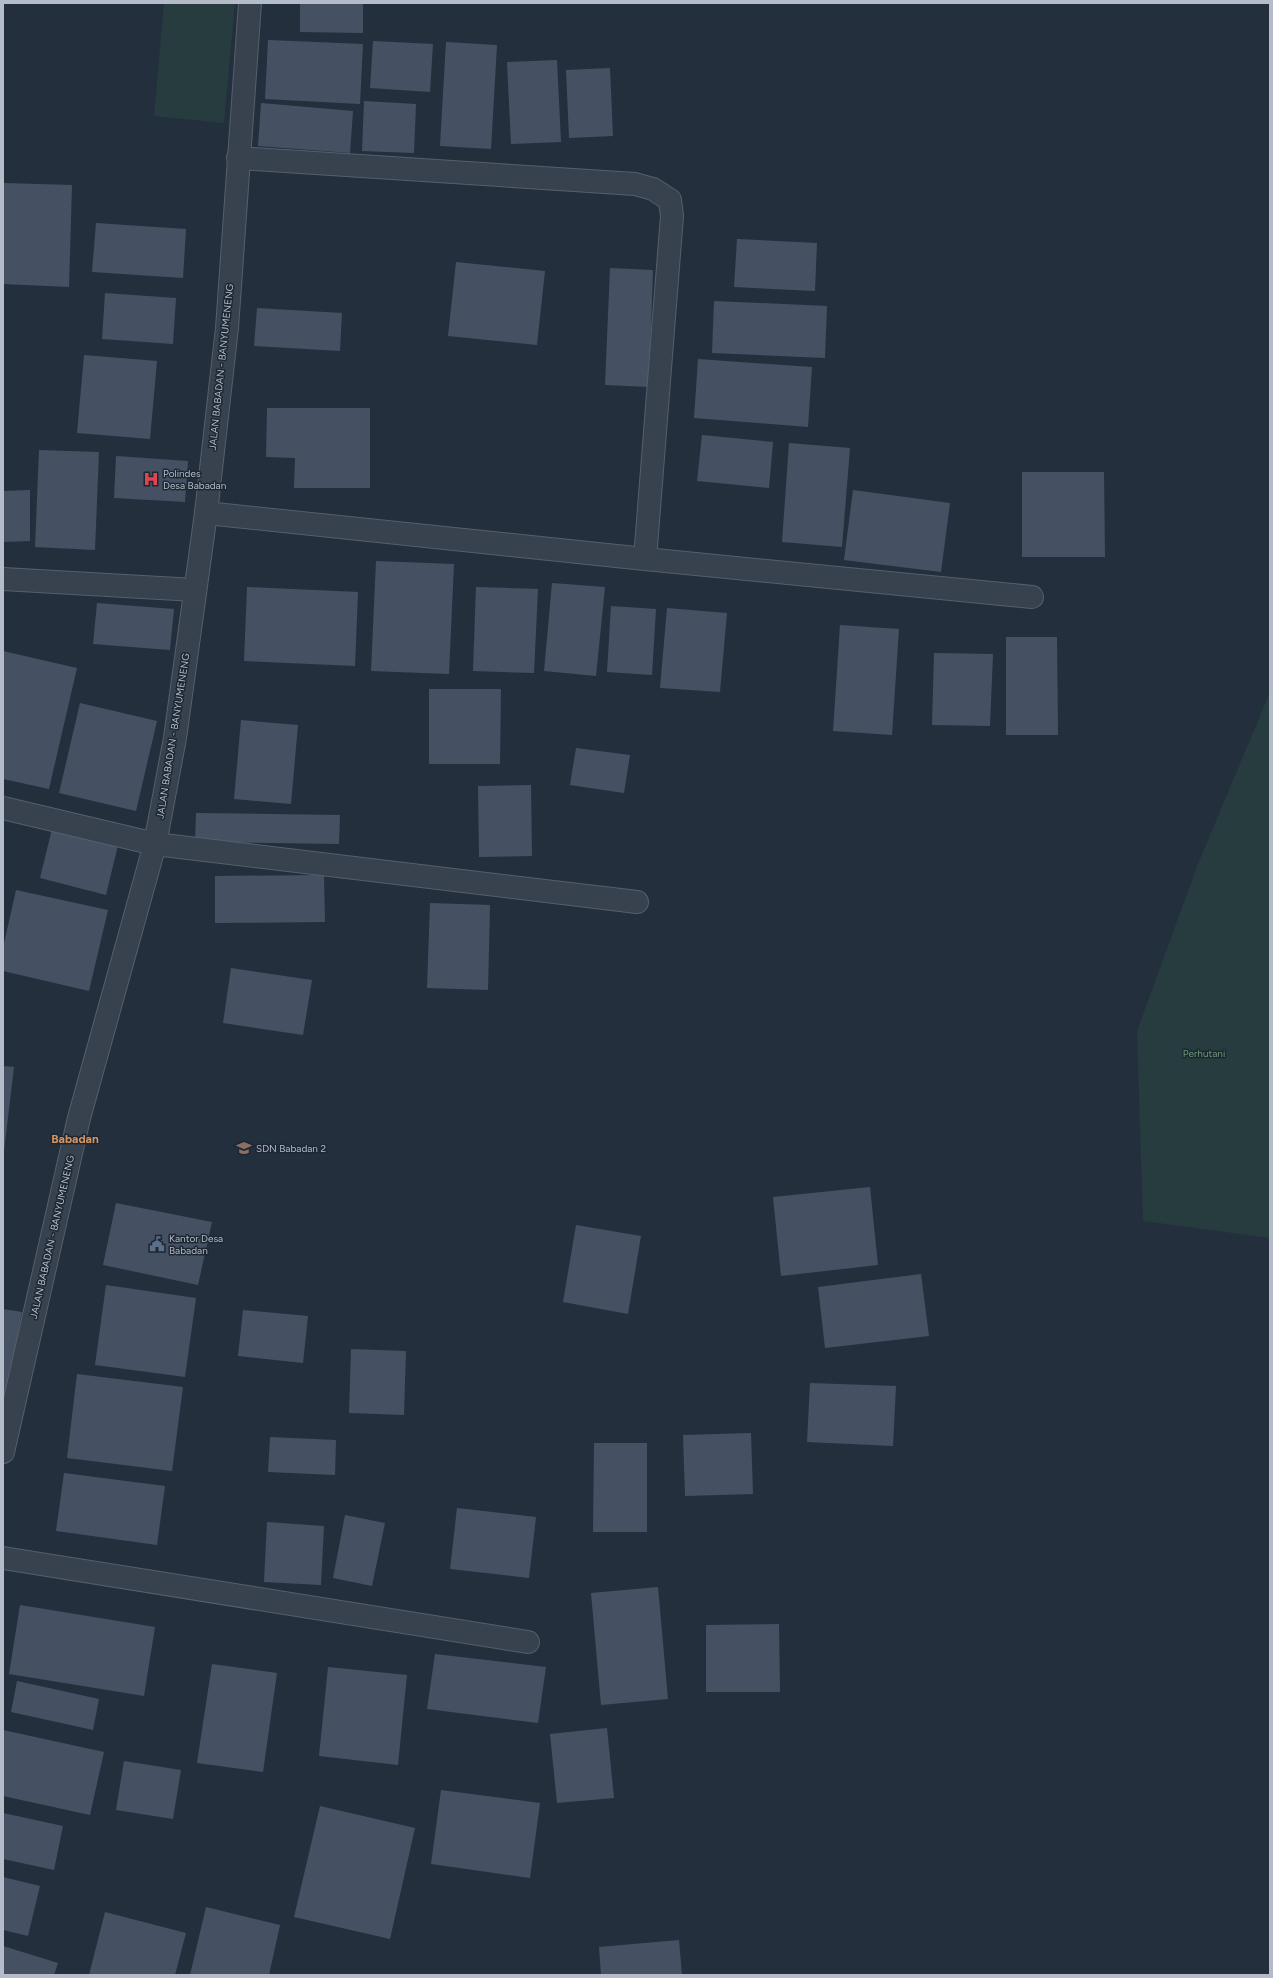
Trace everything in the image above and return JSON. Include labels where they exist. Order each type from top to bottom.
[{"type":"street","name":"JALAN BABADAN - BANYUMENENG","points":[[3,1452],[79,1118],[155,844],[175,738],[206,513],[227,328],[250,3]]},
{"type":"street","points":[[238,158],[636,184],[653,189],[670,200],[672,216],[645,559]]},
{"type":"street","points":[[206,513],[645,559],[1032,597]]},
{"type":"street","points":[[3,579],[195,590]]},
{"type":"street","points":[[3,808],[155,844],[637,902]]},
{"type":"street","points":[[3,1558],[528,1642]]},
{"type":"green space","points":[[164,3],[235,3],[224,123],[154,116]]},
{"type":"green space","name":"Perhutani","points":[[1270,692],[1270,1238],[1143,1221],[1137,1031],[1198,864]]},
{"type":"building","points":[[300,3],[363,3],[363,33],[300,32]]},
{"type":"building","points":[[268,40],[363,44],[360,104],[265,99]]},
{"type":"building","points":[[373,41],[433,44],[430,92],[370,88]]},
{"type":"building","points":[[446,42],[497,45],[491,149],[440,146]]},
{"type":"building","points":[[557,60],[561,142],[511,144],[507,62]]},
{"type":"building","points":[[610,68],[613,136],[569,138],[566,70]]},
{"type":"building","points":[[364,101],[416,104],[414,153],[362,151]]},
{"type":"building","points":[[261,103],[353,111],[350,153],[258,146]]},
{"type":"building","points":[[3,183],[72,185],[69,287],[3,284]]},
{"type":"building","points":[[96,223],[186,229],[183,278],[92,272]]},
{"type":"building","points":[[737,239],[817,243],[815,291],[734,287]]},
{"type":"building","points":[[456,262],[545,271],[537,345],[448,336]]},
{"type":"building","points":[[610,268],[653,270],[649,387],[605,385]]},
{"type":"building","points":[[105,293],[176,298],[173,344],[102,339]]},
{"type":"building","points":[[714,301],[827,306],[825,358],[712,353]]},
{"type":"building","points":[[257,308],[342,313],[340,351],[254,346]]},
{"type":"building","points":[[84,355],[157,361],[150,439],[77,433]]},
{"type":"building","points":[[698,359],[812,367],[808,427],[694,418]]},
{"type":"building","points":[[267,408],[370,408],[370,488],[294,488],[295,458],[266,457]]},
{"type":"building","points":[[702,435],[773,442],[769,488],[697,481]]},
{"type":"building","points":[[789,443],[850,448],[842,547],[782,542]]},
{"type":"building","points":[[39,450],[99,452],[95,550],[35,547]]},
{"type":"building","name":"Polindes Desa Babadan","points":[[116,456],[188,461],[185,502],[114,498]]},
{"type":"building","points":[[1022,472],[1104,472],[1105,557],[1022,557]]},
{"type":"building","points":[[30,490],[30,541],[3,542],[3,491]]},
{"type":"building","points":[[853,490],[950,503],[941,572],[844,560]]},
{"type":"building","points":[[376,561],[454,564],[449,674],[371,671]]},
{"type":"building","points":[[552,583],[605,587],[596,676],[544,671]]},
{"type":"building","points":[[247,587],[358,592],[355,666],[244,661]]},
{"type":"building","points":[[476,587],[538,589],[534,673],[473,671]]},
{"type":"building","points":[[97,603],[174,609],[170,650],[93,644]]},
{"type":"building","points":[[611,606],[656,609],[652,675],[607,672]]},
{"type":"building","points":[[667,608],[727,613],[720,692],[660,688]]},
{"type":"building","points":[[840,625],[899,629],[892,735],[833,731]]},
{"type":"building","points":[[1006,637],[1057,637],[1058,735],[1006,735]]},
{"type":"building","points":[[3,651],[77,668],[49,789],[3,779]]},
{"type":"building","points":[[934,653],[993,654],[990,726],[932,725]]},
{"type":"building","points":[[429,689],[501,689],[500,764],[429,764]]},
{"type":"building","points":[[80,703],[157,721],[136,811],[59,793]]},
{"type":"building","points":[[241,720],[298,725],[291,804],[234,799]]},
{"type":"building","points":[[576,748],[630,755],[624,793],[570,785]]},
{"type":"building","points":[[531,785],[532,856],[479,857],[478,786]]},
{"type":"building","points":[[196,813],[340,815],[339,844],[195,842]]},
{"type":"building","points":[[52,829],[118,845],[106,895],[40,878]]},
{"type":"building","points":[[324,875],[325,922],[215,923],[215,876]]},
{"type":"building","points":[[16,890],[108,910],[89,991],[3,971],[3,948]]},
{"type":"building","points":[[430,903],[490,905],[488,990],[427,988]]},
{"type":"building","points":[[231,968],[312,980],[303,1035],[223,1023]]},
{"type":"building","points":[[3,1066],[14,1067],[4,1151],[3,1151]]},
{"type":"building","points":[[870,1187],[878,1265],[781,1276],[773,1197]]},
{"type":"building","name":"Kantor Desa Babadan","points":[[116,1203],[212,1222],[198,1285],[103,1265]]},
{"type":"building","points":[[576,1225],[641,1236],[628,1314],[563,1302]]},
{"type":"building","points":[[921,1274],[929,1336],[825,1348],[818,1287]]},
{"type":"building","points":[[106,1285],[196,1298],[185,1377],[95,1365]]},
{"type":"building","points":[[3,1309],[22,1312],[4,1412],[3,1412]]},
{"type":"building","points":[[243,1310],[308,1316],[303,1363],[238,1356]]},
{"type":"building","points":[[351,1349],[406,1351],[404,1415],[349,1413]]},
{"type":"building","points":[[77,1374],[183,1387],[172,1471],[67,1458]]},
{"type":"building","points":[[810,1383],[896,1386],[893,1446],[807,1442]]},
{"type":"building","points":[[751,1433],[753,1494],[685,1496],[683,1435]]},
{"type":"building","points":[[270,1437],[336,1440],[335,1475],[268,1472]]},
{"type":"building","points":[[594,1443],[647,1443],[647,1532],[593,1532]]},
{"type":"building","points":[[64,1473],[165,1486],[157,1545],[56,1531]]},
{"type":"building","points":[[457,1508],[536,1517],[529,1578],[450,1569]]},
{"type":"building","points":[[345,1515],[385,1523],[372,1586],[333,1578]]},
{"type":"building","points":[[267,1522],[324,1526],[321,1585],[264,1582]]},
{"type":"building","points":[[658,1587],[668,1699],[601,1705],[591,1593]]},
{"type":"building","points":[[20,1605],[155,1627],[144,1696],[9,1674]]},
{"type":"building","points":[[779,1624],[780,1692],[706,1692],[706,1625]]},
{"type":"building","points":[[435,1654],[546,1667],[538,1723],[427,1709]]},
{"type":"building","points":[[212,1664],[277,1673],[263,1772],[197,1763]]},
{"type":"building","points":[[328,1667],[407,1675],[398,1765],[319,1756]]},
{"type":"building","points":[[17,1681],[99,1699],[93,1730],[11,1712]]},
{"type":"building","points":[[607,1728],[614,1798],[557,1803],[550,1734]]},
{"type":"building","points":[[3,1730],[104,1752],[90,1815],[3,1796]]},
{"type":"building","points":[[124,1761],[181,1770],[173,1819],[116,1810]]},
{"type":"building","points":[[441,1790],[540,1803],[530,1878],[431,1864]]},
{"type":"building","points":[[320,1806],[415,1828],[390,1939],[294,1917]]},
{"type":"building","points":[[3,1813],[63,1826],[54,1870],[3,1859]]},
{"type":"building","points":[[3,1877],[40,1886],[28,1936],[3,1930]]},
{"type":"building","points":[[206,1907],[280,1925],[269,1975],[190,1975]]},
{"type":"building","points":[[105,1912],[186,1933],[175,1975],[89,1975]]},
{"type":"building","points":[[679,1940],[682,1975],[601,1975],[599,1947]]},
{"type":"building","points":[[3,1946],[58,1963],[54,1975],[3,1975]]},
{"type":"place","name":"Polindes Desa Babadan","points":[[151,479]]},
{"type":"place","name":"SDN Babadan 2","points":[[244,1148]]},
{"type":"place","name":"Kantor Desa Babadan","points":[[157,1244]]},
{"type":"district","name":"Babadan","points":[[75,1139]]}]
